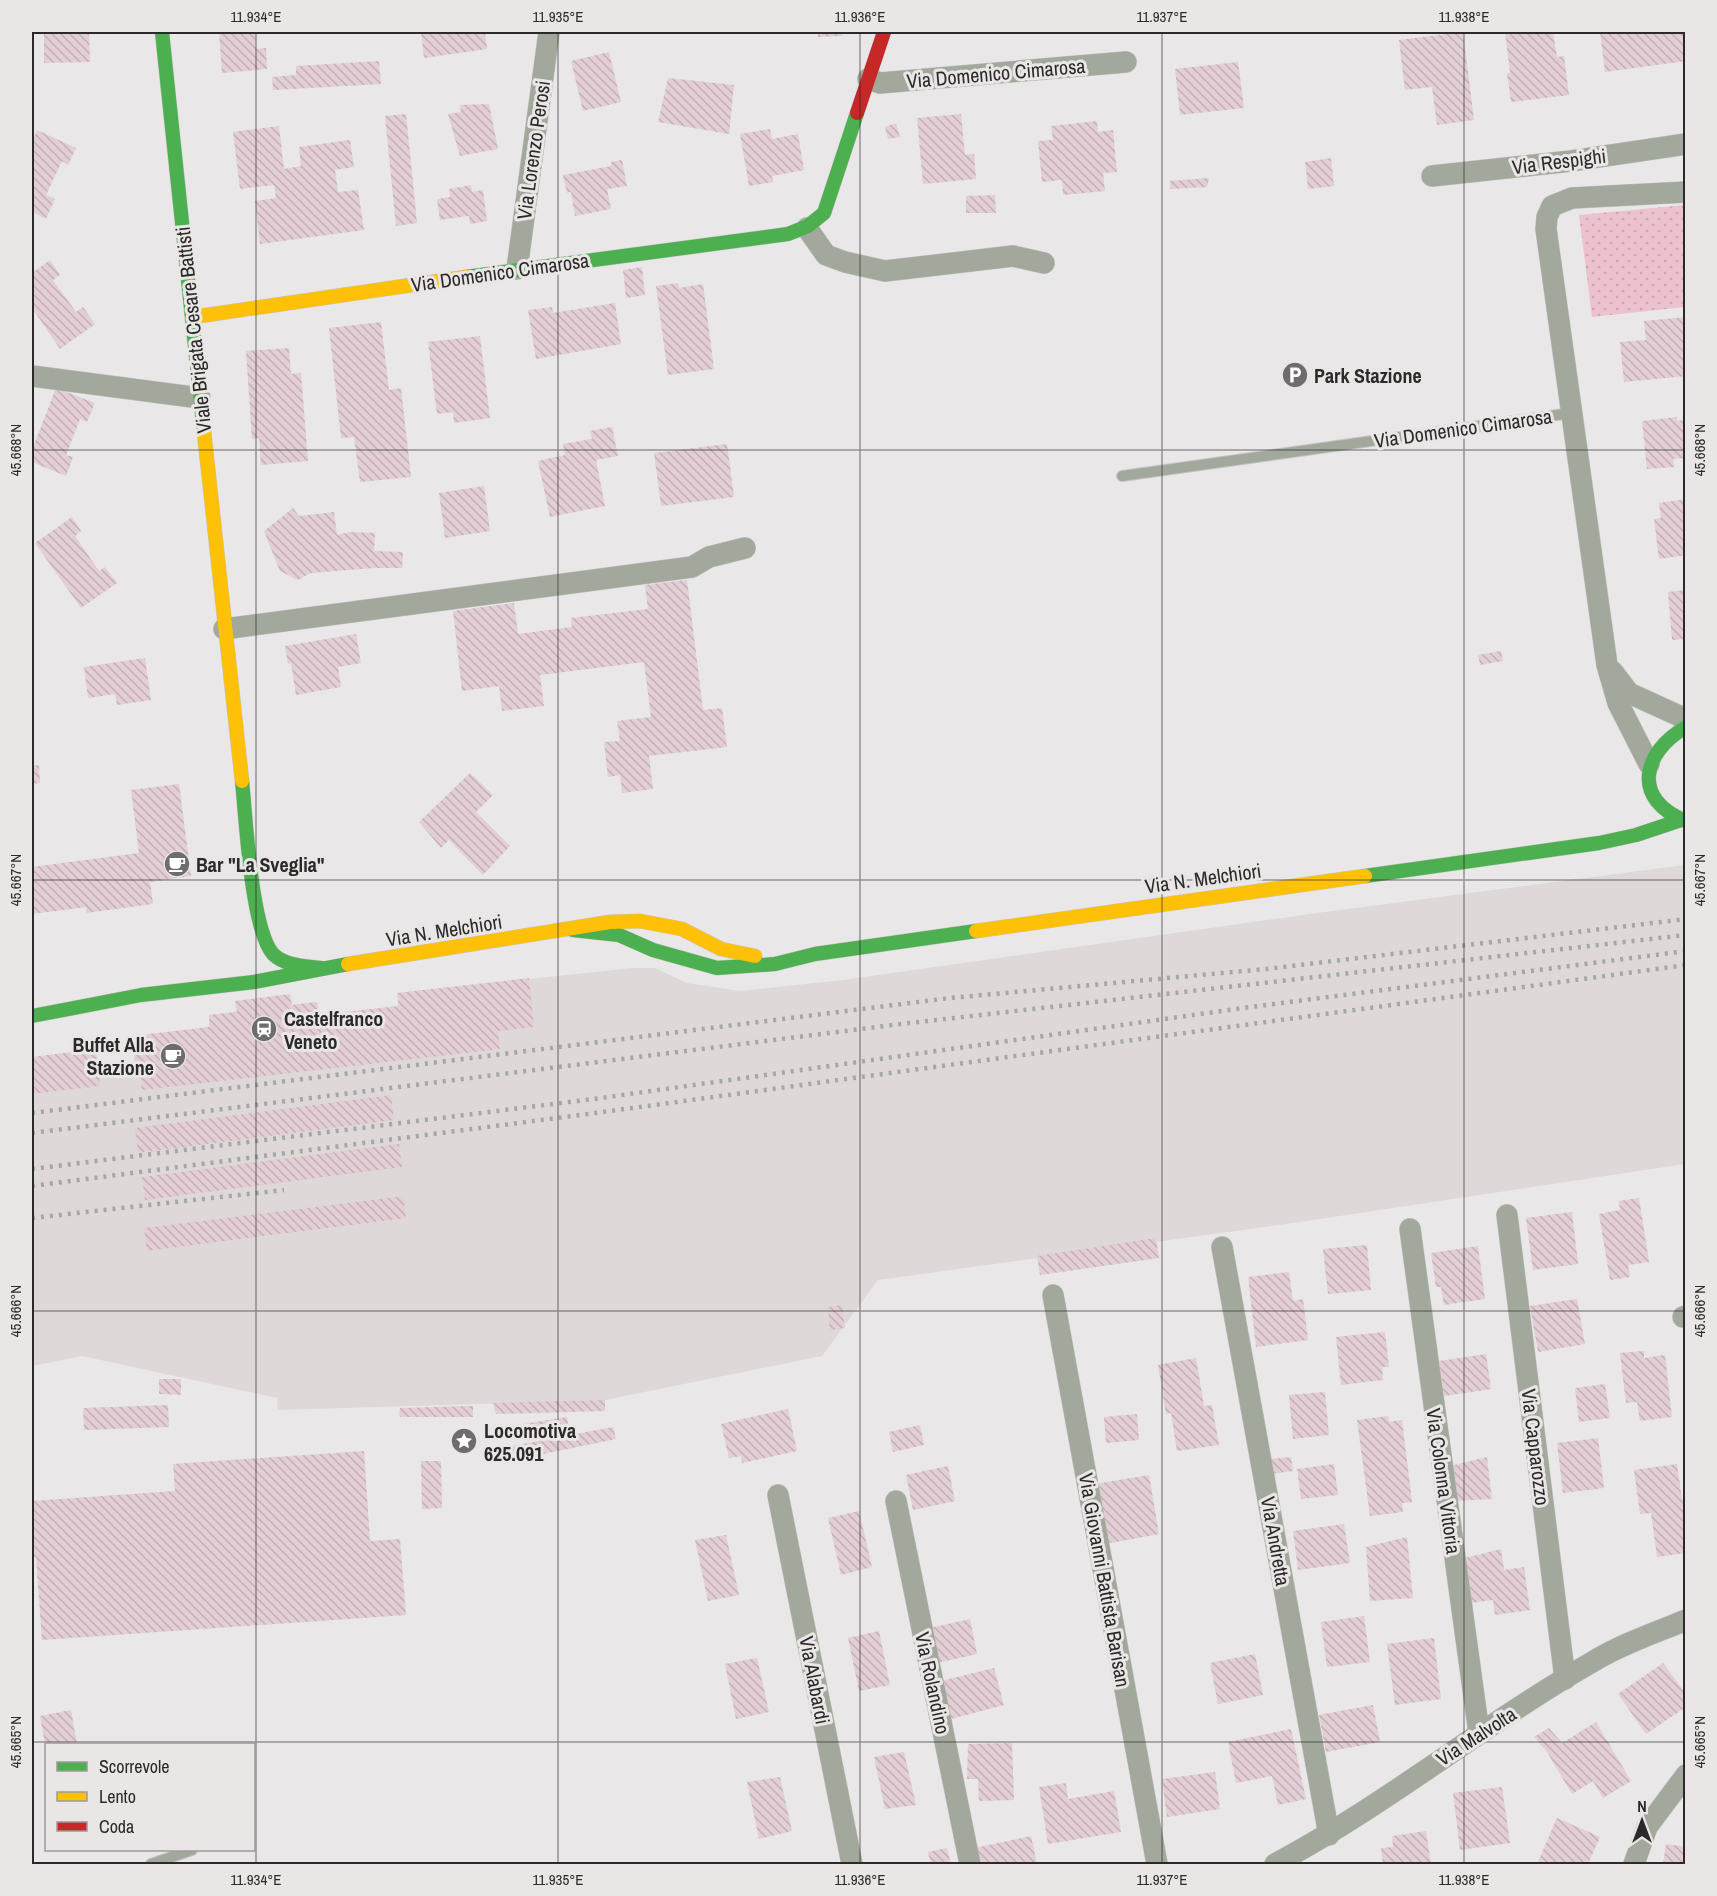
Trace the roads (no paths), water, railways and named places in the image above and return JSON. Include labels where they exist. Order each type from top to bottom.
[{"type":"street","name":"Viale Brigata Cesare Battisti","points":[[162,32],[224,629],[263,950]]},
{"type":"street","name":"Via Lorenzo Perosi","points":[[517,269],[549,32]]},
{"type":"street","points":[[884,32],[824,213],[816,224],[807,228],[826,255],[885,271],[1013,256],[1044,263]]},
{"type":"street","name":"Via Domenico Cimarosa","points":[[868,79],[880,83],[1125,62]]},
{"type":"street","name":"Via Respighi","points":[[1432,176],[1571,161],[1686,144]]},
{"type":"street","name":"Via Domenico Cimarosa","points":[[1571,412],[1552,287],[1546,217],[1552,206],[1572,198],[1686,192]]},
{"type":"street","name":"Via Domenico Cimarosa","points":[[193,317],[517,269],[788,234],[807,228]]},
{"type":"street","points":[[32,376],[200,398]]},
{"type":"street","points":[[1571,412],[1607,665],[1618,703],[1633,728],[1649,764],[1650,788],[1662,808],[1683,821]]},
{"type":"street","points":[[224,629],[692,567],[709,557],[745,548]]},
{"type":"street","points":[[1607,665],[1629,693],[1686,719]]},
{"type":"street","points":[[1649,764],[1662,740],[1686,727]]},
{"type":"street","points":[[1641,803],[1650,788]]},
{"type":"street","points":[[1599,843],[1632,819]]},
{"type":"street","name":"Via N. Melchiori","points":[[32,1016],[204,986],[254,982],[321,968],[573,930],[610,922],[640,921],[682,929],[720,949],[756,956],[813,954],[1599,843],[1683,821]]},
{"type":"street","name":"Via N. Melchiori","points":[[573,930],[619,935],[653,950],[717,968],[775,964],[813,954]]},
{"type":"street","name":"Via N. Melchiori","points":[[263,950],[287,963],[321,968]]},
{"type":"street","name":"Via N. Melchiori","points":[[204,986],[226,979],[240,968]]},
{"type":"street","name":"Via Capparozzo","points":[[1507,1215],[1565,1679]]},
{"type":"street","name":"Via Colonna Vittoria","points":[[1410,1229],[1479,1733]]},
{"type":"street","name":"Via Andretta","points":[[1222,1247],[1329,1835]]},
{"type":"street","name":"Via Giovanni Battista Barisan","points":[[1053,1295],[1157,1864]]},
{"type":"street","name":"Via Alabardi","points":[[778,1495],[852,1864]]},
{"type":"street","name":"Via Rolandino","points":[[896,1502],[970,1864]]},
{"type":"street","name":"Via Malvolta","points":[[1275,1864],[1329,1835],[1479,1733],[1596,1660],[1686,1620]]},
{"type":"street","points":[[1634,1864],[1647,1827],[1686,1775]]},
{"type":"lane","name":"Via Domenico Cimarosa","points":[[1122,476],[1571,412]]},
{"type":"lane","points":[[151,1864],[189,1851]]},
{"type":"railway","points":[[32,1113],[950,998],[1266,969],[1686,919]]},
{"type":"railway","points":[[32,1133],[901,1024],[1686,935]]},
{"type":"railway","points":[[32,1169],[601,1098],[1243,1008],[1686,951]]},
{"type":"railway","points":[[32,1186],[603,1112],[1686,965]]},
{"type":"railway","points":[[32,1218],[284,1190]]},
{"type":"place","name":"Park Stazione","points":[[1295,375]]},
{"type":"place","name":"Bar \"La Sveglia\"","points":[[177,864]]},
{"type":"place","name":"Castelfranco Veneto","points":[[264,1029]]},
{"type":"place","name":"Buffet Alla Stazione","points":[[173,1056]]},
{"type":"place","name":"Locomotiva 625.091","points":[[464,1441]]}]
